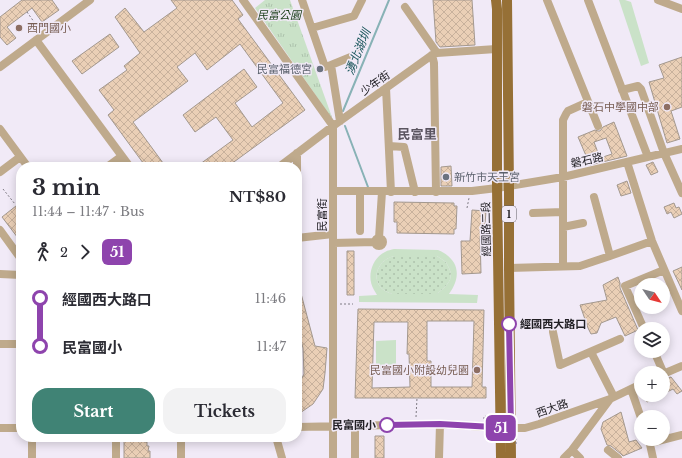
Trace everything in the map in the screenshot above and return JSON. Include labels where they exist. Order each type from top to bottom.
[{"type":"main road","name":"經國路二段","points":[[496,0],[497,188],[506,428],[510,458]]},
{"type":"main road","name":"經國路二段","points":[[501,458],[506,428],[509,268],[507,0]]},
{"type":"street","points":[[0,67],[90,0]]},
{"type":"street","points":[[243,0],[336,124]]},
{"type":"street","points":[[302,0],[325,67],[358,54]]},
{"type":"street","points":[[312,28],[354,16],[362,0]]},
{"type":"street","points":[[547,0],[598,126]]},
{"type":"street","points":[[588,0],[648,156]]},
{"type":"street","points":[[658,0],[682,9]]},
{"type":"street","points":[[405,7],[435,54],[436,192]]},
{"type":"street","points":[[36,40],[126,162]]},
{"type":"street","points":[[435,54],[496,49]]},
{"type":"street","name":"少年街","points":[[285,162],[336,124],[435,54]]},
{"type":"street","name":"民富街","points":[[331,65],[336,124],[333,191],[333,458]]},
{"type":"street","points":[[622,90],[638,86],[641,89],[664,153],[682,193]]},
{"type":"street","points":[[386,88],[391,192]]},
{"type":"street","points":[[563,266],[563,120],[568,111],[588,102]]},
{"type":"street","points":[[0,129],[24,162]]},
{"type":"street","points":[[389,146],[404,147],[415,192]]},
{"type":"street","name":"磐石路","points":[[333,191],[436,192],[469,191],[509,187],[563,177],[682,149]]},
{"type":"street","points":[[297,153],[297,162]]},
{"type":"street","points":[[114,162],[122,156]]},
{"type":"street","points":[[0,172],[20,157]]},
{"type":"street","points":[[627,162],[652,241],[682,311]]},
{"type":"street","points":[[360,191],[360,231]]},
{"type":"street","points":[[333,243],[377,240],[382,192]]},
{"type":"street","points":[[594,197],[610,256]]},
{"type":"street","points":[[533,213],[563,212]]},
{"type":"street","points":[[563,227],[583,222]]},
{"type":"street","points":[[0,230],[16,252]]},
{"type":"street","points":[[302,237],[333,234]]},
{"type":"street","points":[[509,268],[580,266],[652,241]]},
{"type":"street","points":[[641,322],[625,286],[664,270]]},
{"type":"street","points":[[0,274],[16,275]]},
{"type":"street","points":[[553,332],[560,365],[620,339]]},
{"type":"street","points":[[0,344],[16,344]]},
{"type":"street","points":[[564,458],[572,450],[612,398],[591,352]]},
{"type":"street","points":[[670,371],[682,366]]},
{"type":"street","name":"西大路","points":[[302,427],[440,424],[525,428],[612,398],[634,387]]},
{"type":"street","points":[[630,389],[638,410]]},
{"type":"street","points":[[439,458],[440,424]]},
{"type":"street","points":[[355,425],[355,458]]},
{"type":"street","points":[[0,428],[16,428]]},
{"type":"street","points":[[670,437],[682,434]]},
{"type":"street","points":[[32,442],[32,458]]},
{"type":"street","points":[[116,442],[116,458]]},
{"type":"street","points":[[181,442],[181,458]]},
{"type":"street","points":[[277,442],[282,458]]},
{"type":"street","points":[[650,446],[653,458]]},
{"type":"street","points":[[572,450],[580,458]]},
{"type":"street","points":[[608,450],[618,458]]},
{"type":"path","points":[[27,12],[43,35]]},
{"type":"path","points":[[3,189],[15,204]]},
{"type":"path","points":[[467,208],[469,191]]},
{"type":"path","points":[[333,305],[353,304]]},
{"type":"path","points":[[416,424],[417,398]]},
{"type":"path","points":[[484,422],[484,416],[516,416],[516,444]]},
{"type":"path","points":[[494,417],[494,441]]},
{"type":"green space","name":"民富公園","points":[[265,0],[290,0],[333,120],[255,8]]},
{"type":"green space","points":[[619,0],[631,2],[649,63],[641,66]]},
{"type":"green space","points":[[394,249],[438,250],[445,254],[454,263],[457,275],[456,281],[449,294],[478,295],[477,303],[359,302],[359,296],[377,295],[372,285],[372,268],[380,255]],"holes":[[[394,256],[437,256],[446,262],[451,273],[450,280],[437,294],[392,294],[383,290],[379,285],[377,280],[377,271],[385,260]]]},
{"type":"green space","points":[[394,256],[437,256],[446,262],[451,273],[450,280],[437,294],[392,294],[383,290],[379,285],[377,280],[377,271],[385,260]]},
{"type":"green space","points":[[396,340],[396,371],[376,371],[376,341]]},
{"type":"building","points":[[22,0],[52,0],[59,10],[42,22],[32,8],[7,27],[16,38],[7,45],[0,37],[0,17]]},
{"type":"building","points":[[171,0],[232,0],[243,15],[238,19],[305,110],[234,162],[203,162],[233,140],[216,117],[195,132],[183,115],[244,69],[257,87],[235,103],[252,127],[283,103],[240,44],[207,70],[195,53],[177,67],[188,81],[133,122],[162,162],[142,162],[108,115],[114,110],[99,90],[127,70],[124,66],[140,53],[115,17],[125,8],[144,32],[177,8]]},
{"type":"building","points":[[433,0],[472,0],[475,45],[440,47],[436,42]]},
{"type":"building","points":[[110,34],[119,47],[82,74],[72,61]]},
{"type":"building","points":[[682,57],[682,107],[671,111],[680,139],[667,143],[649,82],[664,78],[659,65]]},
{"type":"building","points":[[614,122],[627,156],[590,165],[578,137],[595,130],[600,131],[603,127]],"holes":[[[606,138],[612,154],[600,158],[594,142]]]},
{"type":"building","points":[[653,162],[658,172],[651,175],[646,165]]},
{"type":"building","name":"新竹市天王宮","points":[[451,166],[452,186],[441,186],[441,167]]},
{"type":"building","points":[[627,181],[631,193],[621,196],[617,185]]},
{"type":"building","points":[[394,202],[454,203],[454,206],[457,206],[456,229],[454,229],[454,234],[397,233],[397,222],[394,222]]},
{"type":"building","points":[[674,203],[676,208],[679,207],[682,214],[674,218],[671,212],[667,214],[664,207]]},
{"type":"building","points":[[16,206],[16,235],[2,217]]},
{"type":"building","points":[[472,210],[486,211],[484,237],[480,236],[481,273],[462,274],[461,241],[470,241]]},
{"type":"building","points":[[347,251],[354,251],[354,295],[347,295]]},
{"type":"building","points":[[682,267],[682,290],[673,271]]},
{"type":"building","points":[[618,277],[620,288],[635,322],[634,332],[625,336],[616,317],[601,323],[597,333],[591,334],[580,305],[607,300],[603,285]]},
{"type":"building","points":[[302,297],[315,346],[327,348],[323,389],[313,404],[302,412],[302,378],[304,374]]},
{"type":"building","points":[[358,309],[484,310],[482,387],[486,387],[486,398],[355,398]],"holes":[[[427,321],[474,321],[472,387],[431,387],[431,361],[427,361]],[[374,322],[408,322],[407,354],[409,354],[410,387],[372,388]]]},
{"type":"building","points":[[670,377],[682,391],[677,394],[673,389],[670,390]]},
{"type":"building","points":[[621,412],[629,442],[634,441],[634,446],[640,446],[642,448],[623,456],[611,446],[607,445],[601,429],[603,422]]},
{"type":"building","points":[[375,436],[384,436],[384,458],[375,458]]},
{"type":"building","points":[[124,442],[147,442],[147,446],[149,446],[148,451],[150,451],[150,458],[124,458]]},
{"type":"waterway","name":"湧北湖圳","points":[[343,111],[389,0]]},
{"type":"waterway","name":"湧北湖圳","points":[[345,126],[368,187]]},
{"type":"bus line","name":"51","points":[[387,425],[440,424],[511,428],[509,324]]},
{"type":"place","name":"西門國小","points":[[19,28]]},
{"type":"place","name":"民富福德宮","points":[[320,69]]},
{"type":"place","name":"磐石中學國中部","points":[[667,107]]},
{"type":"place","name":"新竹市天王宮","points":[[446,177]]},
{"type":"place","name":"經國西大路口","points":[[509,324]]},
{"type":"place","name":"民富國小附設幼兒園","points":[[477,370]]},
{"type":"place","name":"民富國小","points":[[387,425]]},
{"type":"district","name":"民富里","points":[[417,134]]}]
